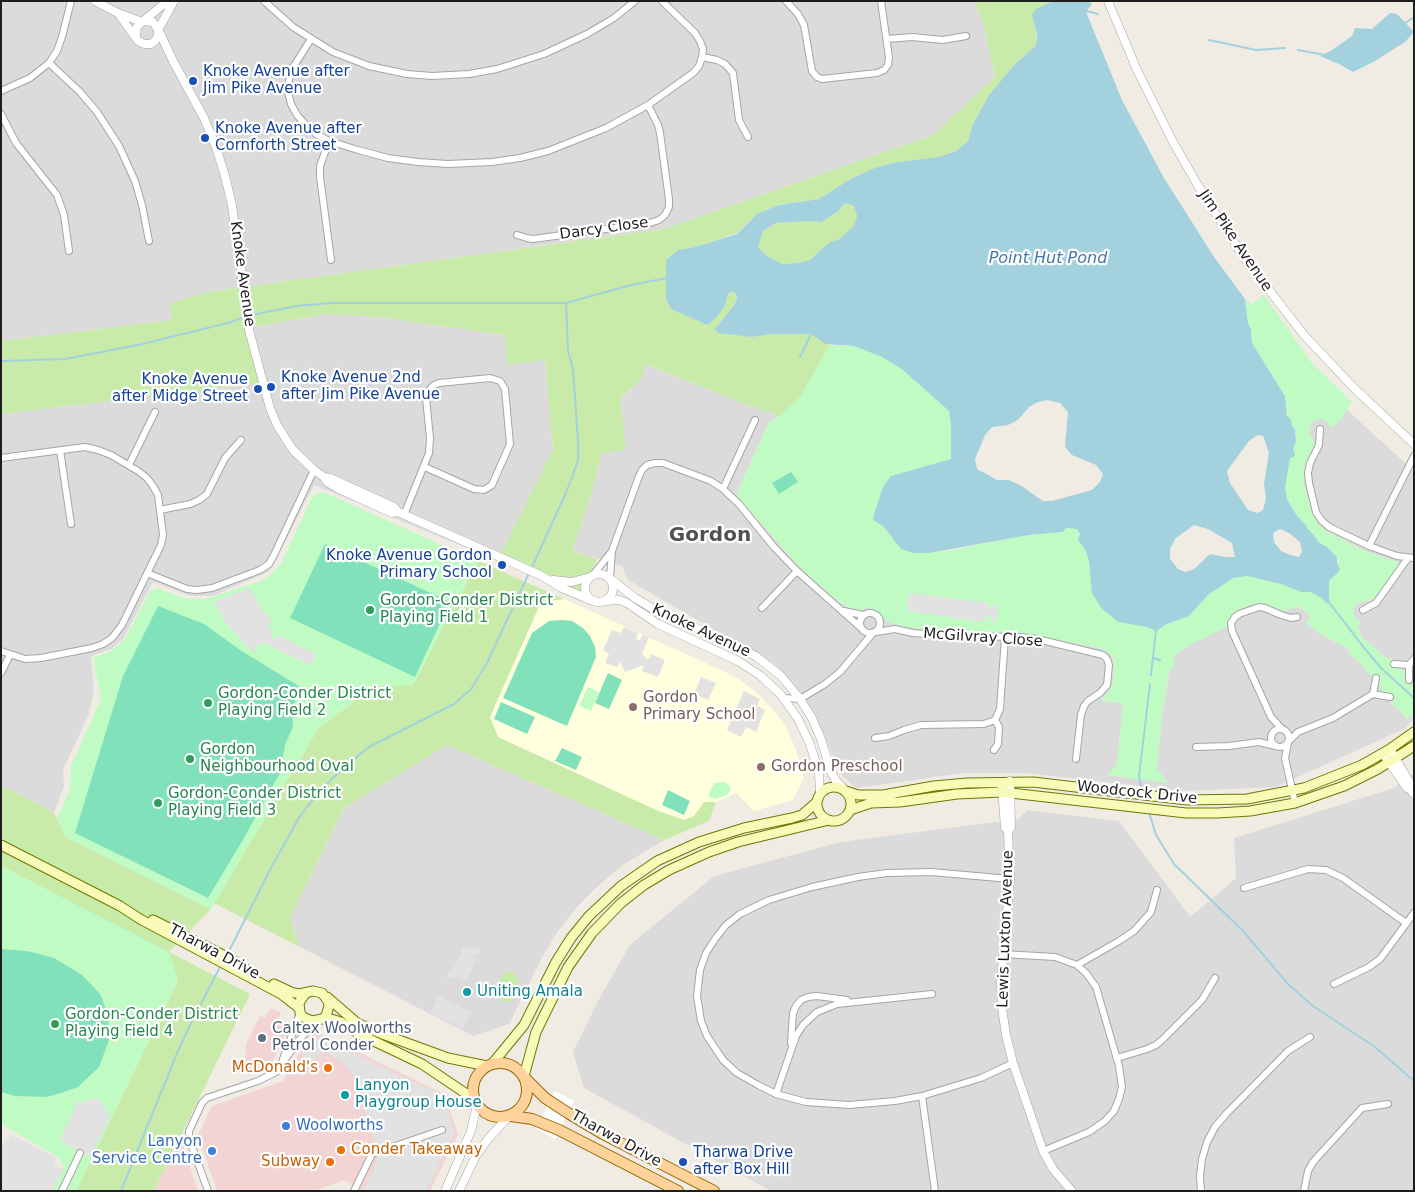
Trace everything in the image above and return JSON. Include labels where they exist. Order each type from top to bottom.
[{"type":"main road","name":"Woodcock Drive","points":[[845,790],[858,795],[883,795],[934,786],[1005,781],[1033,782],[1155,797],[1217,800],[1255,798],[1304,788],[1362,765],[1414,732]]},
{"type":"main road","name":"Woodcock Drive","points":[[850,810],[871,804],[957,794],[1006,792],[1159,810],[1218,813],[1250,811],[1295,803],[1344,786],[1392,761],[1414,746]]},
{"type":"main road","points":[[475,1102],[473,1089],[475,1080],[480,1072],[489,1065],[524,1025],[556,962],[571,938],[589,916],[621,886],[645,869],[690,846],[728,832],[797,817],[811,809],[828,787],[833,786],[845,790],[851,800],[850,810],[844,818],[738,842],[695,858],[644,885],[622,903],[601,922],[583,944],[568,967],[536,1032],[524,1077]]},
{"type":"main road","points":[[819,797],[818,811],[829,820]]},
{"type":"main road","name":"Tharwa Drive","points":[[1,845],[120,906],[143,914],[281,994],[300,1010]]},
{"type":"main road","name":"Tharwa Drive","points":[[240,969],[291,992],[299,994],[308,992]]},
{"type":"main road","points":[[317,991],[326,996],[357,1023],[385,1035],[448,1058],[489,1065],[501,1063],[511,1065],[524,1077],[528,1090],[526,1100],[521,1109],[510,1116],[500,1118],[490,1116],[482,1111],[475,1102],[422,1064],[359,1034],[341,1022],[331,1019],[307,1020],[300,1010],[301,999],[308,992],[317,991]]},
{"type":"main road","points":[[319,1020],[328,1011],[326,996]]},
{"type":"main road","name":"Tharwa Drive","points":[[524,1077],[550,1101],[568,1113],[603,1134],[714,1191]]},
{"type":"main road","name":"Tharwa Drive","points":[[510,1116],[540,1121],[678,1191]]},
{"type":"street","points":[[1,91],[30,78],[49,63],[57,51],[62,37],[71,1]]},
{"type":"street","points":[[95,1],[118,13],[143,22],[153,22],[159,30]]},
{"type":"street","points":[[136,35],[137,27],[168,1]]},
{"type":"street","points":[[118,13],[141,43],[150,44],[157,39],[159,30],[174,1]]},
{"type":"street","points":[[264,1],[293,27],[333,52],[357,62],[394,72],[432,76],[469,74],[519,62],[573,41],[614,18],[635,1]]},
{"type":"street","points":[[311,39],[292,69],[288,92],[301,120],[316,134],[329,141],[381,156],[418,162],[455,164],[492,162],[534,154],[606,128],[648,105],[693,73],[699,66],[702,57],[703,49],[700,41],[695,33],[662,1]]},
{"type":"street","points":[[786,1],[798,14],[804,25],[812,71],[818,78],[822,79],[877,73],[884,70],[888,65],[889,58],[881,1]]},
{"type":"street","name":"Jim Pike Avenue","points":[[1108,1],[1137,70],[1173,142],[1200,189],[1246,259],[1304,335],[1354,388],[1414,444]]},
{"type":"street","name":"Knoke Avenue","points":[[159,30],[173,61],[204,118],[226,176],[232,205],[249,330],[270,408],[277,425],[293,450],[324,477],[394,507],[401,513],[540,575],[562,588],[593,601]]},
{"type":"street","points":[[886,39],[912,37],[943,40],[966,36]]},
{"type":"street","name":"Knoke Avenue","points":[[150,44],[158,46],[173,61]]},
{"type":"street","points":[[702,57],[725,64],[733,73],[739,120],[748,137]]},
{"type":"street","points":[[49,63],[92,105],[119,146],[135,181],[149,241]]},
{"type":"street","name":"Darcy Close","points":[[517,235],[533,239],[650,223],[659,220],[665,215],[669,199],[660,133],[648,105]]},
{"type":"street","points":[[1,114],[16,143],[57,195],[64,215],[69,251]]},
{"type":"street","points":[[329,141],[320,166],[320,177],[331,260]]},
{"type":"street","points":[[401,513],[429,453],[430,442],[426,398],[428,391],[439,383],[490,378],[500,381],[505,389],[510,444],[492,485],[484,490],[474,490],[424,467]]},
{"type":"street","points":[[129,465],[155,412]]},
{"type":"street","points":[[723,489],[754,420]]},
{"type":"street","points":[[1320,429],[1319,445],[1310,463],[1308,473],[1316,512],[1321,520],[1328,527],[1368,546],[1397,556],[1411,558],[1376,603],[1363,610]]},
{"type":"street","points":[[160,510],[190,504],[207,494],[225,458],[241,440]]},
{"type":"street","points":[[1,458],[60,450],[85,448],[98,450],[129,465],[147,478],[158,495],[163,534],[161,545],[148,573],[122,625],[112,638],[92,648],[41,658],[25,659],[1,651]]},
{"type":"street","points":[[60,450],[71,524]]},
{"type":"street","points":[[1368,546],[1414,456]]},
{"type":"street","points":[[612,551],[585,584],[589,598],[593,601],[605,601],[612,595],[614,590],[611,579],[612,551],[642,470],[647,465],[655,463],[667,464],[711,482],[723,489],[739,504],[774,547],[797,570],[861,629],[867,633],[874,632]]},
{"type":"street","points":[[148,573],[197,590],[212,588],[260,570],[269,564],[274,555],[314,470]]},
{"type":"street","points":[[762,608],[797,570]]},
{"type":"street","points":[[592,576],[600,573],[611,579]]},
{"type":"street","name":"Knoke Avenue","points":[[550,580],[572,582],[592,576]]},
{"type":"street","name":"Knoke Avenue","points":[[611,579],[635,598],[652,608],[757,657],[780,676],[800,699],[812,718],[834,776],[845,790]]},
{"type":"street","name":"Knoke Avenue","points":[[605,601],[620,600],[627,603],[658,624],[738,661],[761,676],[783,698],[810,744],[821,783],[819,797]]},
{"type":"street","points":[[1285,758],[1272,742],[1271,718],[1232,631],[1232,623],[1235,616],[1252,608],[1259,607],[1291,618],[1298,617]]},
{"type":"street","points":[[783,698],[791,700],[800,699],[840,672],[880,624],[880,618],[873,613],[863,615],[843,611]]},
{"type":"street","points":[[859,649],[860,620],[863,615]]},
{"type":"street","name":"McGilvray Close","points":[[880,618],[895,629]]},
{"type":"street","name":"McGilvray Close","points":[[874,632],[895,629],[923,634],[1037,639],[1097,652],[1107,659],[1109,665],[1107,685],[1100,693],[1088,701],[1081,715],[1076,759]]},
{"type":"street","points":[[875,738],[889,736],[921,726],[984,724],[994,720],[1000,709],[1006,637]]},
{"type":"street","points":[[1,673],[10,655]]},
{"type":"street","points":[[1394,664],[1411,662],[1409,680]]},
{"type":"street","points":[[1373,694],[1376,678]]},
{"type":"street","points":[[1196,747],[1229,746],[1260,742],[1282,747],[1298,732],[1334,718],[1373,694],[1390,697]]},
{"type":"street","points":[[795,716],[800,699]]},
{"type":"street","points":[[1271,718],[1289,736],[1285,758],[1295,803]]},
{"type":"street","points":[[994,720],[999,727],[998,744],[994,750]]},
{"type":"street","points":[[1260,742],[1276,729],[1298,732]]},
{"type":"street","points":[[1386,751],[1407,788],[1412,792]]},
{"type":"street","name":"Lewis Luxton Avenue","points":[[1005,781],[1011,827],[1008,831],[1010,879],[1003,954],[1002,1008],[1006,1035],[1013,1063],[1043,1151],[1053,1169],[1068,1189]]},
{"type":"street","points":[[1244,888],[1308,869],[1326,870],[1343,878],[1406,923]]},
{"type":"street","points":[[1010,879],[916,872],[887,873],[812,887],[769,900],[740,914],[715,939],[706,953],[700,970],[697,996],[701,1021],[707,1036],[723,1060],[737,1073],[758,1085],[776,1094],[806,1102],[834,1105],[895,1101],[922,1096],[965,1083],[1013,1063]]},
{"type":"street","points":[[1078,965],[1120,942],[1134,931],[1151,912],[1157,890]]},
{"type":"street","points":[[1334,984],[1357,974],[1380,959],[1414,913]]},
{"type":"street","points":[[1003,954],[1055,956],[1078,965],[1096,987],[1117,1058],[1122,1086],[1114,1111],[1100,1125],[1089,1132],[1043,1151]]},
{"type":"street","points":[[1117,1058],[1156,1045],[1202,1000],[1215,978]]},
{"type":"street","points":[[776,1094],[796,1036],[807,1020],[817,1012],[837,1004],[932,994]]},
{"type":"street","points":[[786,1064],[791,1041],[793,1013],[801,1000],[817,996],[868,1000]]},
{"type":"street","points":[[281,1066],[300,1010]]},
{"type":"street","points":[[208,1191],[189,1130],[202,1103],[207,1098],[276,1072],[299,1040],[319,1020]]},
{"type":"street","points":[[1201,1191],[1202,1159],[1207,1142],[1215,1128],[1226,1114],[1288,1051],[1310,1037]]},
{"type":"street","points":[[922,1096],[935,1191]]},
{"type":"street","points":[[445,1191],[472,1131],[475,1102]]},
{"type":"street","points":[[1304,1191],[1308,1171],[1313,1162],[1362,1108],[1388,1104]]},
{"type":"street","points":[[459,1191],[476,1156],[488,1139],[510,1116]]},
{"type":"street","points":[[354,1191],[372,1154],[442,1130]]},
{"type":"street","points":[[62,1191],[80,1153]]},
{"type":"shaded area","points":[[1,1],[975,1],[983,24],[995,77],[933,135],[664,229],[214,291],[172,320],[1,341]]},
{"type":"shaded area","points":[[327,314],[378,317],[505,335],[545,359],[553,450],[498,559],[489,557],[314,485],[270,571],[213,596],[190,596],[153,582],[123,639],[111,649],[91,656],[94,690],[89,714],[63,770],[64,786],[54,813],[1,785],[1,414],[259,383],[246,328]]},
{"type":"shaded area","points":[[644,364],[752,407],[774,413],[777,418],[769,422],[737,496],[794,561],[842,604],[853,610],[867,607],[915,628],[953,632],[1035,635],[1110,652],[1114,665],[1113,682],[1110,690],[1102,699],[1103,701],[1123,703],[1117,765],[1107,775],[1168,783],[1157,769],[1162,714],[1169,672],[1174,666],[1174,656],[1185,647],[1229,621],[1235,612],[1257,603],[1265,604],[1282,612],[1297,606],[1306,611],[1316,631],[1350,650],[1349,653],[1371,676],[1380,679],[1392,695],[1396,706],[1407,719],[1414,713],[1414,719],[1404,729],[1276,787],[1186,791],[1024,773],[965,773],[856,788],[842,775],[805,698],[776,665],[628,580],[622,566],[571,551],[590,498],[602,452],[625,449],[620,398],[630,391],[644,368]]},
{"type":"shaded area","points":[[1346,409],[1414,471],[1414,686],[1407,682],[1405,672],[1400,668],[1392,667],[1386,658],[1362,637],[1353,615],[1354,606],[1359,602],[1370,601],[1398,562],[1365,551],[1324,530],[1312,513],[1304,483],[1306,463],[1315,444],[1310,435],[1309,427],[1320,418],[1332,426],[1341,420]]},
{"type":"shaded area","points":[[251,588],[261,609],[272,620],[268,626],[271,629],[271,636],[274,641],[277,635],[316,654],[311,666],[264,643],[259,644],[253,652],[225,623],[214,601]]},
{"type":"shaded area","points":[[909,593],[989,603],[989,609],[993,608],[993,605],[998,605],[996,623],[992,622],[989,616],[986,616],[985,622],[907,611]]},
{"type":"shaded area","name":"Gordon Primary School","points":[[564,599],[721,670],[740,680],[756,692],[777,714],[788,731],[795,748],[804,778],[793,800],[754,811],[736,793],[716,802],[704,802],[694,817],[684,820],[656,810],[498,737],[490,717],[541,602]]},
{"type":"shaded area","points":[[624,627],[638,633],[636,639],[640,640],[643,635],[649,637],[642,654],[647,659],[649,659],[651,654],[665,660],[658,677],[642,671],[644,665],[625,672],[620,662],[617,667],[605,663],[609,654],[603,650],[612,630],[621,633]]},
{"type":"shaded area","points":[[701,677],[716,683],[708,700],[694,694]]},
{"type":"shaded area","points":[[744,691],[760,699],[757,706],[765,710],[756,732],[746,727],[741,737],[727,730]]},
{"type":"shaded area","points":[[447,745],[664,840],[623,865],[577,907],[558,931],[542,957],[509,1024],[473,1036],[300,947],[290,918],[344,808]]},
{"type":"shaded area","points":[[1414,773],[1414,1191],[771,1191],[584,1088],[573,1052],[598,1001],[630,945],[714,876],[841,842],[1019,819],[1027,810],[1119,821],[1190,917],[1236,878],[1234,838],[1394,788]]},
{"type":"shaded area","points":[[480,947],[479,954],[473,954],[476,960],[467,980],[464,982],[461,977],[446,978],[450,970],[453,972],[462,948]]},
{"type":"shaded area","points":[[439,996],[471,1012],[463,1028],[430,1013]]},
{"type":"shaded area","points":[[271,1008],[281,1013],[278,1018],[288,1028],[270,1067],[248,1075],[245,1067],[246,1044],[260,1016],[265,1017]]},
{"type":"shaded area","points":[[314,1032],[444,1094],[458,1134],[430,1191],[363,1191],[344,1180],[313,1191],[217,1191],[198,1135],[212,1106],[283,1081],[301,1049]]},
{"type":"shaded area","points":[[319,1038],[443,1095],[454,1134],[426,1191],[364,1191],[379,1156],[354,1076],[342,1061],[323,1051],[308,1067],[300,1051],[309,1041]]},
{"type":"shaded area","points":[[89,1099],[98,1099],[102,1102],[106,1112],[111,1115],[90,1157],[60,1140],[78,1101],[83,1103]]},
{"type":"shaded area","points":[[12,1135],[57,1158],[54,1166],[64,1169],[51,1191],[1,1191],[1,1146]]},
{"type":"shaded area","points":[[178,1142],[183,1145],[198,1191],[154,1191]]},
{"type":"green space","points":[[975,1],[1053,1],[1036,9],[1036,45],[1014,65],[989,95],[972,126],[968,141],[956,151],[939,157],[898,162],[877,167],[852,178],[819,199],[779,205],[757,214],[737,233],[695,247],[678,250],[666,260],[666,299],[671,309],[707,325],[725,306],[728,293],[733,292],[736,294],[737,299],[715,329],[752,337],[771,334],[811,334],[825,344],[830,345],[800,398],[777,418],[774,413],[752,407],[645,364],[643,375],[639,382],[620,398],[626,450],[602,453],[590,498],[572,551],[597,559],[582,597],[498,559],[553,450],[545,360],[507,364],[505,335],[378,317],[327,314],[246,328],[259,383],[1,414],[1,341],[172,320],[170,303],[214,291],[664,229],[933,135],[995,77],[983,24]]},
{"type":"green space","points":[[847,203],[854,206],[857,216],[854,226],[810,260],[782,264],[767,256],[758,247],[763,231],[776,223],[821,222],[839,211]]},
{"type":"green space","points":[[1264,295],[1311,362],[1352,402],[1341,420],[1331,427],[1327,422],[1320,419],[1314,421],[1309,427],[1310,435],[1315,444],[1306,463],[1304,483],[1312,513],[1324,530],[1365,551],[1398,562],[1399,565],[1375,599],[1359,602],[1354,606],[1353,610],[1356,619],[1361,622],[1357,628],[1362,637],[1386,658],[1392,658],[1392,667],[1400,668],[1405,672],[1407,682],[1414,686],[1414,713],[1407,719],[1396,706],[1390,704],[1392,696],[1382,691],[1379,685],[1380,679],[1371,676],[1348,653],[1350,650],[1316,631],[1306,622],[1310,618],[1306,611],[1297,606],[1282,612],[1265,604],[1257,603],[1235,612],[1231,616],[1227,627],[1185,647],[1174,656],[1174,666],[1169,672],[1162,714],[1157,769],[1168,783],[1106,775],[1117,765],[1123,703],[1103,701],[1102,698],[1110,690],[1113,682],[1114,665],[1109,652],[1035,635],[953,632],[914,628],[893,624],[885,620],[881,614],[867,607],[860,611],[853,610],[842,604],[820,586],[794,561],[737,496],[769,422],[777,418],[800,397],[830,345],[854,346],[882,357],[903,370],[949,411],[951,459],[891,476],[883,487],[874,514],[873,520],[883,526],[890,536],[914,553],[947,551],[1029,535],[1063,532],[1066,528],[1078,529],[1089,561],[1091,574],[1133,625],[1156,630],[1189,616],[1208,595],[1233,578],[1247,576],[1281,584],[1301,592],[1310,592],[1329,601],[1329,581],[1339,570],[1337,557],[1327,547],[1318,542],[1297,516],[1287,499],[1285,488],[1296,435],[1295,430],[1291,419],[1288,417],[1285,396],[1252,343],[1245,299],[1252,304]]},
{"type":"green space","points":[[791,472],[798,482],[779,494],[772,483]]},
{"type":"green space","points":[[323,492],[478,561],[413,685],[375,686],[318,729],[211,909],[66,837],[57,818],[70,790],[71,766],[101,699],[93,658],[111,651],[125,639],[150,591],[158,588],[183,598],[205,599],[259,582],[269,576],[281,564],[313,495]]},
{"type":"green space","name":"Gordon-Conder District Playing Field 1","points":[[325,544],[450,602],[415,677],[290,618]]},
{"type":"green space","points":[[478,561],[564,599],[541,602],[490,717],[498,737],[656,810],[684,820],[694,816],[704,802],[716,802],[709,821],[664,840],[447,745],[344,808],[290,918],[300,947],[214,903],[318,729],[375,686],[413,684]]},
{"type":"green space","name":"Gordon Neighbourhood Oval","points":[[158,606],[204,624],[240,650],[302,688],[292,708],[293,727],[285,745],[280,773],[208,898],[75,833],[123,676]]},
{"type":"green space","points":[[549,621],[572,621],[583,628],[590,636],[595,647],[596,657],[567,726],[503,698],[532,633]]},
{"type":"green space","points":[[608,673],[622,680],[609,709],[595,703]]},
{"type":"green space","points":[[588,687],[599,692],[591,711],[579,706]]},
{"type":"green space","points":[[501,702],[535,717],[527,734],[494,719]]},
{"type":"green space","points":[[562,748],[582,757],[576,770],[555,761]]},
{"type":"green space","points":[[724,782],[730,786],[730,792],[725,796],[715,799],[708,796],[714,783]]},
{"type":"green space","points":[[1,785],[54,813],[66,837],[211,909],[169,952],[250,994],[154,1191],[76,1191],[178,981],[169,953],[1,866]]},
{"type":"green space","points":[[668,790],[690,801],[684,815],[662,805]]},
{"type":"green space","points":[[1,866],[169,952],[178,981],[76,1191],[52,1191],[64,1167],[58,1157],[1,1124]]},
{"type":"green space","name":"Gordon-Conder District Playing Field 4","points":[[1,949],[27,951],[54,958],[82,975],[100,994],[108,1015],[109,1040],[99,1067],[78,1087],[46,1097],[15,1096],[1,1092]]},
{"type":"green space","points":[[505,971],[513,972],[519,984],[514,990],[511,1003],[498,999],[495,990]]},
{"type":"water","name":"Point Hut Pond","points":[[1053,1],[1089,1],[1092,4],[1086,12],[1122,100],[1164,178],[1214,257],[1245,299],[1252,343],[1285,396],[1287,416],[1291,419],[1295,430],[1296,441],[1293,450],[1295,453],[1294,457],[1290,458],[1285,488],[1287,499],[1297,516],[1318,542],[1327,547],[1337,557],[1340,570],[1329,581],[1329,602],[1326,603],[1322,598],[1310,592],[1301,592],[1281,584],[1247,576],[1233,578],[1208,595],[1189,616],[1167,624],[1156,631],[1147,627],[1118,622],[1102,609],[1092,593],[1089,561],[1085,549],[1078,540],[1080,534],[1077,529],[1066,528],[1063,532],[1029,535],[929,553],[914,553],[901,549],[883,526],[873,520],[883,487],[891,476],[951,459],[949,411],[903,370],[882,357],[854,346],[825,344],[811,334],[771,334],[752,337],[718,333],[715,329],[737,299],[736,294],[733,292],[728,293],[725,306],[715,319],[707,325],[671,309],[666,299],[666,260],[678,250],[695,247],[737,234],[757,214],[779,205],[819,199],[852,178],[877,167],[898,162],[939,157],[956,151],[968,141],[972,126],[989,95],[1014,65],[1036,45],[1037,35],[1032,15],[1036,9]],"holes":[[[846,203],[854,206],[857,216],[854,226],[838,240],[830,242],[810,260],[782,264],[767,256],[758,247],[763,231],[776,223],[821,222],[839,211]],[[1047,400],[1060,403],[1068,412],[1065,447],[1072,455],[1096,465],[1103,474],[1100,482],[1092,490],[1052,501],[1043,501],[1020,485],[1009,480],[997,480],[977,469],[975,459],[985,435],[992,427],[1008,425],[1018,420],[1029,407]],[[1258,435],[1263,436],[1269,453],[1264,484],[1266,498],[1263,510],[1257,513],[1248,510],[1230,483],[1227,471],[1249,441]],[[1194,525],[1208,529],[1232,543],[1235,557],[1210,554],[1194,569],[1185,572],[1178,569],[1170,559],[1170,549],[1176,538]],[[1280,529],[1289,533],[1300,542],[1302,552],[1299,557],[1290,555],[1281,551],[1274,542],[1273,533]]]},
{"type":"water","points":[[1390,13],[1397,14],[1414,32],[1405,42],[1375,61],[1353,72],[1320,56],[1352,36],[1355,28],[1372,29]]},
{"type":"pier","points":[[555,1091],[574,1101],[555,1139],[536,1129]]},
{"type":"waterway","points":[[1086,11],[1098,14]]},
{"type":"waterway","points":[[1404,24],[1414,17]]},
{"type":"waterway","points":[[1209,40],[1256,50],[1285,48]]},
{"type":"waterway","points":[[1298,50],[1325,55]]},
{"type":"waterway","points":[[531,569],[566,493],[578,461],[573,369],[568,351],[566,303],[631,285],[667,278]]},
{"type":"waterway","points":[[251,315],[297,306],[331,303],[566,303]]},
{"type":"waterway","points":[[1,361],[65,359],[138,345],[228,323],[244,317]]},
{"type":"waterway","points":[[800,357],[811,334]]},
{"type":"waterway","points":[[227,955],[272,866],[300,816],[318,793],[341,770],[369,747],[454,704],[471,689],[487,663],[529,573]]},
{"type":"waterway","points":[[1328,601],[1381,668],[1414,698]]},
{"type":"waterway","points":[[1151,675],[1156,630]]},
{"type":"waterway","points":[[1153,658],[1160,660]]},
{"type":"waterway","points":[[1142,791],[1139,776],[1150,684]]},
{"type":"waterway","points":[[1149,812],[1156,835],[1174,864],[1243,931],[1288,984],[1313,1006],[1375,1047],[1414,1081]]},
{"type":"waterway","points":[[121,1191],[178,1051],[221,965]]},
{"type":"place","name":"Knoke Avenue after Jim Pike Avenue","points":[[193,81]]},
{"type":"place","name":"Knoke Avenue after Cornforth Street","points":[[205,138]]},
{"type":"place","name":"Knoke Avenue 2nd after Jim Pike Avenue","points":[[271,387]]},
{"type":"place","name":"Knoke Avenue after Midge Street","points":[[258,389]]},
{"type":"place","name":"Knoke Avenue Gordon Primary School","points":[[502,565]]},
{"type":"place","name":"Gordon-Conder District Playing Field 1","points":[[370,610]]},
{"type":"place","name":"Gordon-Conder District Playing Field 2","points":[[208,703]]},
{"type":"place","name":"Gordon Primary School","points":[[633,707]]},
{"type":"place","name":"Gordon Neighbourhood Oval","points":[[190,759]]},
{"type":"place","name":"Gordon Preschool","points":[[761,767]]},
{"type":"place","name":"Gordon-Conder District Playing Field 3","points":[[158,803]]},
{"type":"place","name":"Uniting Amala","points":[[467,992]]},
{"type":"place","name":"Gordon-Conder District Playing Field 4","points":[[55,1024]]},
{"type":"place","name":"Caltex Woolworths Petrol Conder","points":[[262,1038]]},
{"type":"place","name":"McDonald's","points":[[328,1068]]},
{"type":"place","name":"Lanyon Playgroup House","points":[[345,1095]]},
{"type":"place","name":"Woolworths","points":[[286,1126]]},
{"type":"place","name":"Conder Takeaway","points":[[341,1150]]},
{"type":"place","name":"Lanyon Service Centre","points":[[212,1151]]},
{"type":"place","name":"Subway","points":[[330,1162]]},
{"type":"place","name":"Tharwa Drive after Box Hill","points":[[683,1162]]},
{"type":"district","name":"Gordon","points":[[710,536]]}]
